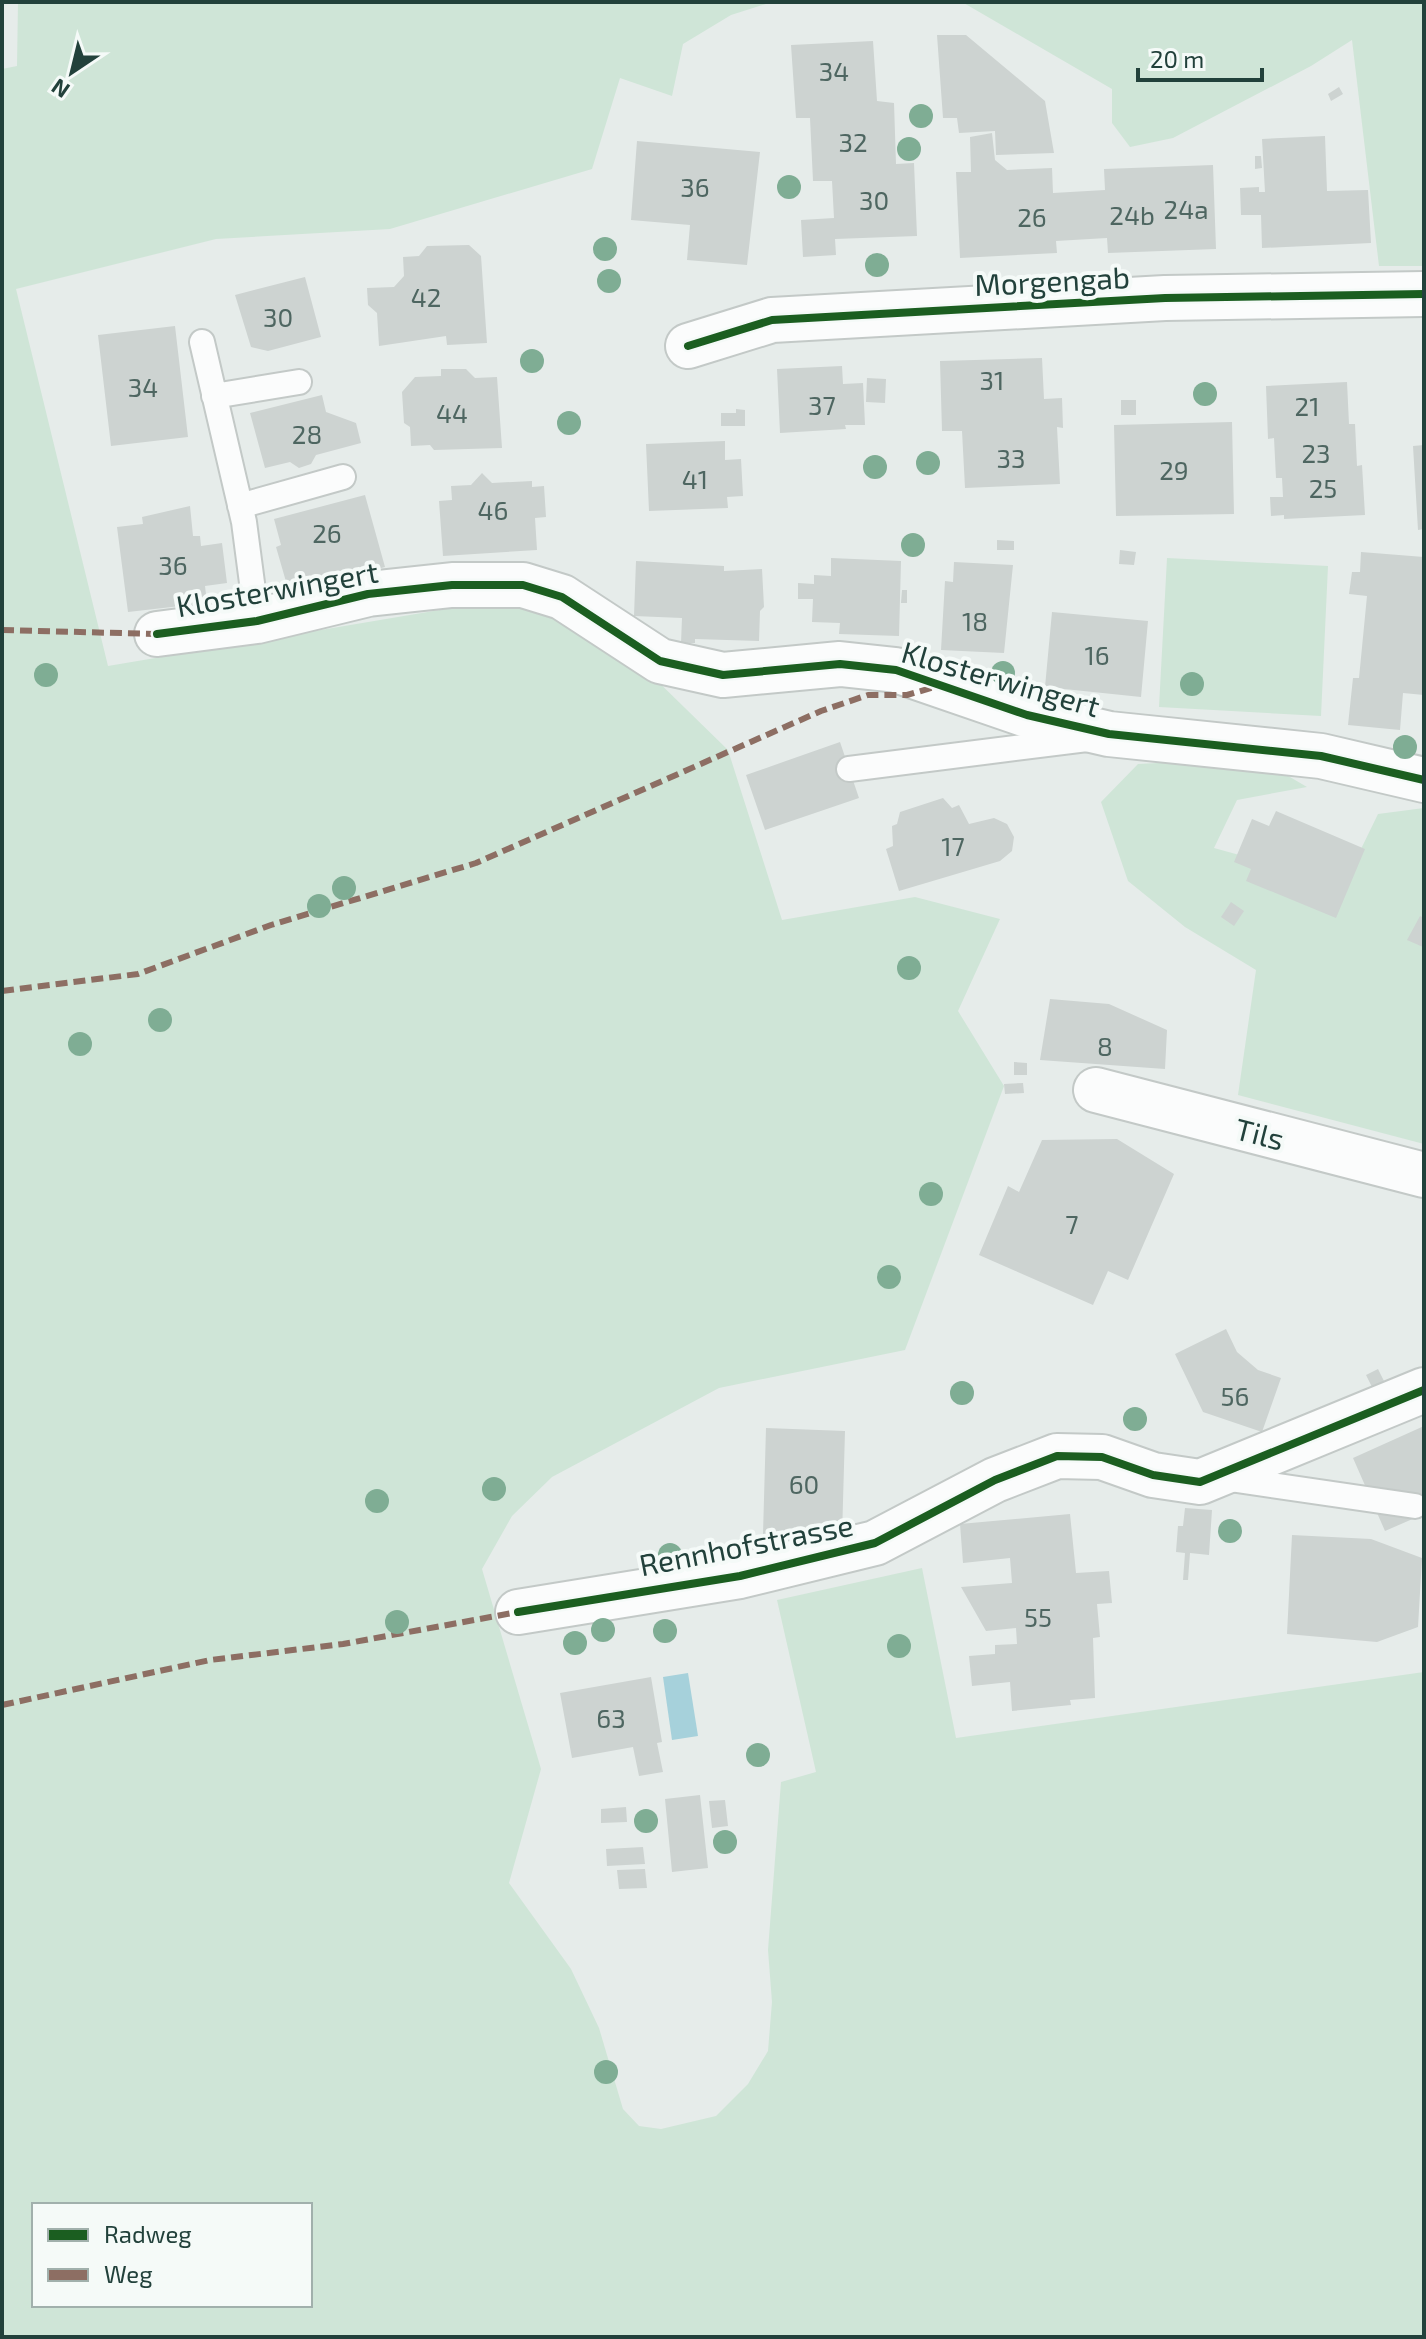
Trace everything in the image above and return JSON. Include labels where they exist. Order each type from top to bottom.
[{"type":"street","name":"Morgengab","points":[[688,346],[772,320],[1165,298],[1424,294]]},
{"type":"street","name":"Klosterwingert","points":[[157,634],[257,621],[368,594],[452,585],[523,585],[562,597],[660,661],[723,675],[840,664],[896,670],[1027,715],[1109,734],[1321,756],[1424,780]]},
{"type":"street","name":"Tils","points":[[1096,1090],[1424,1175]]},
{"type":"street","name":"Rennhofstrasse","points":[[518,1612],[740,1576],[875,1543],[995,1480],[1057,1456],[1102,1457],[1153,1475],[1200,1482],[1424,1390]]},
{"type":"lane","points":[[202,342],[240,506],[257,621]]},
{"type":"lane","points":[[214,396],[299,382]]},
{"type":"lane","points":[[240,506],[343,477]]},
{"type":"lane","points":[[849,769],[1055,745],[1109,734]]},
{"type":"lane","points":[[1213,1477],[1415,1506]]},
{"type":"green space","points":[[18,2],[772,2],[731,15],[683,44],[672,96],[620,78],[592,169],[390,229],[216,239],[16,289],[108,666],[475,604],[552,608],[643,667],[728,750],[782,920],[915,897],[1000,919],[958,1011],[1004,1086],[905,1350],[719,1388],[552,1477],[512,1516],[482,1569],[541,1769],[509,1883],[571,1969],[599,2028],[623,2109],[639,2126],[661,2129],[716,2116],[748,2084],[768,2051],[772,2002],[768,1950],[781,1782],[816,1772],[777,1600],[922,1568],[956,1738],[1424,1672],[1424,2337],[2,2337],[2,69],[17,66]]},
{"type":"green space","points":[[962,2],[1424,2],[1424,266],[1379,266],[1352,40],[1311,66],[1173,138],[1130,147],[1112,123],[1112,89]]},
{"type":"green space","points":[[1167,558],[1328,566],[1321,716],[1159,707]]},
{"type":"green space","points":[[1196,761],[1278,770],[1307,787],[1237,800],[1214,848],[1344,884],[1378,814],[1424,808],[1424,1144],[1238,1095],[1256,970],[1185,927],[1128,881],[1101,802],[1138,764]]},
{"type":"water","points":[[688,1673],[698,1736],[672,1740],[663,1677]]},
{"type":"building","points":[[937,35],[966,35],[1045,101],[1054,153],[996,155],[995,131],[959,133],[957,118],[943,118]]},
{"type":"building","points":[[873,41],[877,101],[894,103],[896,164],[914,163],[917,236],[835,239],[836,255],[803,257],[801,220],[834,218],[832,181],[813,181],[810,118],[796,118],[791,45]]},
{"type":"building","points":[[1339,87],[1343,94],[1331,101],[1328,94]]},
{"type":"building","points":[[992,133],[995,160],[1007,170],[1052,168],[1053,193],[1105,190],[1104,169],[1213,165],[1216,249],[1108,253],[1107,238],[1056,241],[1057,253],[960,258],[956,172],[971,172],[970,137]]},
{"type":"building","points":[[1325,136],[1327,191],[1368,190],[1371,243],[1262,248],[1261,215],[1241,215],[1240,188],[1259,187],[1259,192],[1265,192],[1262,139]]},
{"type":"building","points":[[637,141],[760,152],[747,265],[687,260],[690,225],[631,220]]},
{"type":"building","points":[[1255,156],[1261,156],[1262,168],[1255,169]]},
{"type":"building","points":[[469,245],[481,256],[487,343],[447,345],[446,336],[379,346],[377,313],[368,305],[367,288],[394,287],[404,276],[403,257],[419,256],[427,246]]},
{"type":"building","points":[[305,277],[321,337],[268,351],[251,347],[235,295]]},
{"type":"building","points":[[175,326],[188,437],[111,446],[98,335]]},
{"type":"building","points":[[1042,358],[1044,399],[1062,398],[1063,428],[1057,427],[1060,484],[965,488],[962,431],[942,431],[940,361]]},
{"type":"building","points":[[842,366],[843,384],[863,383],[865,425],[780,433],[777,369]]},
{"type":"building","points":[[441,369],[466,369],[475,378],[497,377],[502,448],[434,450],[430,445],[411,446],[410,427],[404,423],[402,392],[415,377],[441,376]]},
{"type":"building","points":[[867,378],[886,379],[885,403],[866,402]]},
{"type":"building","points":[[1347,382],[1349,424],[1355,424],[1357,466],[1362,465],[1365,515],[1284,519],[1284,515],[1271,516],[1270,497],[1283,497],[1282,478],[1276,478],[1274,438],[1268,439],[1266,386]]},
{"type":"building","points":[[322,395],[326,412],[356,423],[361,443],[316,455],[311,464],[299,468],[290,462],[265,468],[250,413]]},
{"type":"building","points":[[1121,400],[1136,400],[1136,415],[1121,415]]},
{"type":"building","points":[[736,409],[745,410],[745,426],[721,426],[721,413],[736,413]]},
{"type":"building","points":[[1232,422],[1234,514],[1116,516],[1114,425]]},
{"type":"building","points":[[725,441],[725,460],[741,459],[743,496],[727,497],[728,508],[649,511],[646,444]]},
{"type":"building","points":[[1424,445],[1424,529],[1418,530],[1413,446]]},
{"type":"building","points":[[482,473],[492,483],[532,481],[532,487],[544,486],[546,517],[535,518],[537,550],[443,556],[439,501],[452,500],[451,486],[471,485]]},
{"type":"building","points":[[365,495],[385,567],[358,574],[355,579],[289,592],[276,547],[281,545],[274,519]]},
{"type":"building","points":[[190,506],[193,536],[200,536],[201,546],[222,543],[227,583],[205,586],[207,603],[128,612],[117,527],[143,524],[142,517]]},
{"type":"building","points":[[997,540],[1014,541],[1014,550],[997,550]]},
{"type":"building","points":[[1120,550],[1136,552],[1134,565],[1119,564]]},
{"type":"building","points":[[1361,552],[1424,557],[1424,695],[1403,693],[1400,730],[1348,725],[1353,678],[1359,678],[1367,596],[1349,594],[1352,572],[1360,572]]},
{"type":"building","points":[[831,558],[901,561],[899,636],[839,634],[840,623],[812,622],[813,599],[798,599],[798,583],[814,584],[814,575],[831,576]]},
{"type":"building","points":[[636,561],[724,566],[724,571],[762,569],[764,607],[760,611],[759,641],[695,639],[695,643],[681,643],[682,618],[634,616]]},
{"type":"building","points":[[954,562],[1013,565],[1004,653],[941,650],[945,581],[953,582]]},
{"type":"building","points":[[902,590],[907,590],[907,603],[901,603]]},
{"type":"building","points":[[1052,612],[1148,621],[1141,697],[1045,687]]},
{"type":"building","points":[[840,742],[859,798],[765,830],[746,775]]},
{"type":"building","points":[[943,798],[952,808],[959,805],[969,824],[994,818],[1007,824],[1014,837],[1012,851],[1000,861],[899,891],[886,849],[893,846],[892,826],[897,824],[900,812]]},
{"type":"building","points":[[1276,811],[1365,849],[1336,918],[1246,881],[1251,869],[1234,862],[1252,819],[1269,826]]},
{"type":"building","points":[[1231,902],[1244,911],[1234,926],[1221,917]]},
{"type":"building","points":[[1420,916],[1424,918],[1423,947],[1407,940]]},
{"type":"building","points":[[1050,999],[1109,1004],[1167,1030],[1165,1069],[1040,1060]]},
{"type":"building","points":[[1014,1062],[1027,1063],[1027,1075],[1014,1075]]},
{"type":"building","points":[[1023,1083],[1024,1093],[1005,1094],[1004,1084]]},
{"type":"building","points":[[1117,1139],[1174,1174],[1128,1280],[1108,1271],[1093,1305],[979,1255],[1008,1186],[1019,1192],[1042,1140]]},
{"type":"building","points":[[1226,1329],[1237,1352],[1258,1370],[1281,1378],[1262,1432],[1203,1412],[1175,1354]]},
{"type":"building","points":[[1378,1369],[1384,1381],[1372,1387],[1366,1375]]},
{"type":"building","points":[[1424,1426],[1424,1514],[1385,1531],[1353,1458]]},
{"type":"building","points":[[766,1428],[845,1431],[842,1537],[763,1534]]},
{"type":"building","points":[[1185,1508],[1212,1510],[1209,1555],[1190,1553],[1188,1580],[1183,1580],[1185,1553],[1176,1552],[1178,1526],[1183,1526]]},
{"type":"building","points":[[1070,1514],[1076,1573],[1109,1571],[1112,1603],[1097,1604],[1100,1637],[1093,1638],[1095,1698],[1070,1700],[1071,1705],[1012,1711],[1010,1682],[972,1686],[969,1656],[995,1654],[995,1645],[1017,1644],[1016,1628],[986,1631],[961,1587],[1012,1583],[1010,1558],[963,1563],[960,1524]]},
{"type":"building","points":[[1292,1535],[1371,1539],[1422,1558],[1418,1627],[1377,1642],[1287,1634]]},
{"type":"building","points":[[651,1677],[662,1742],[657,1743],[663,1772],[639,1776],[633,1747],[572,1758],[560,1693]]},
{"type":"building","points":[[700,1795],[708,1868],[672,1872],[665,1799]]},
{"type":"building","points":[[725,1800],[728,1826],[712,1828],[709,1801]]},
{"type":"building","points":[[626,1807],[627,1822],[601,1823],[601,1809]]},
{"type":"building","points":[[643,1847],[645,1864],[607,1866],[606,1849]]},
{"type":"building","points":[[645,1869],[647,1888],[619,1889],[617,1870]]},
{"type":"marked path","points":[[2,630],[157,634]]},
{"type":"marked path","points":[[2,991],[138,974],[271,925],[476,863],[821,711],[868,695],[907,695],[938,686]]},
{"type":"marked path","points":[[2,1705],[210,1660],[343,1644],[518,1612]]},
{"type":"cycle path","points":[[688,346],[772,320],[1165,298],[1424,294]]},
{"type":"cycle path","points":[[157,634],[257,621],[368,594],[452,585],[523,585],[562,597],[660,661],[723,675],[840,664],[896,670],[1027,715],[1109,734],[1321,756],[1424,780]]},
{"type":"cycle path","points":[[518,1612],[740,1576],[875,1543],[995,1480],[1057,1456],[1102,1457],[1153,1475],[1200,1482],[1424,1390]]}]
